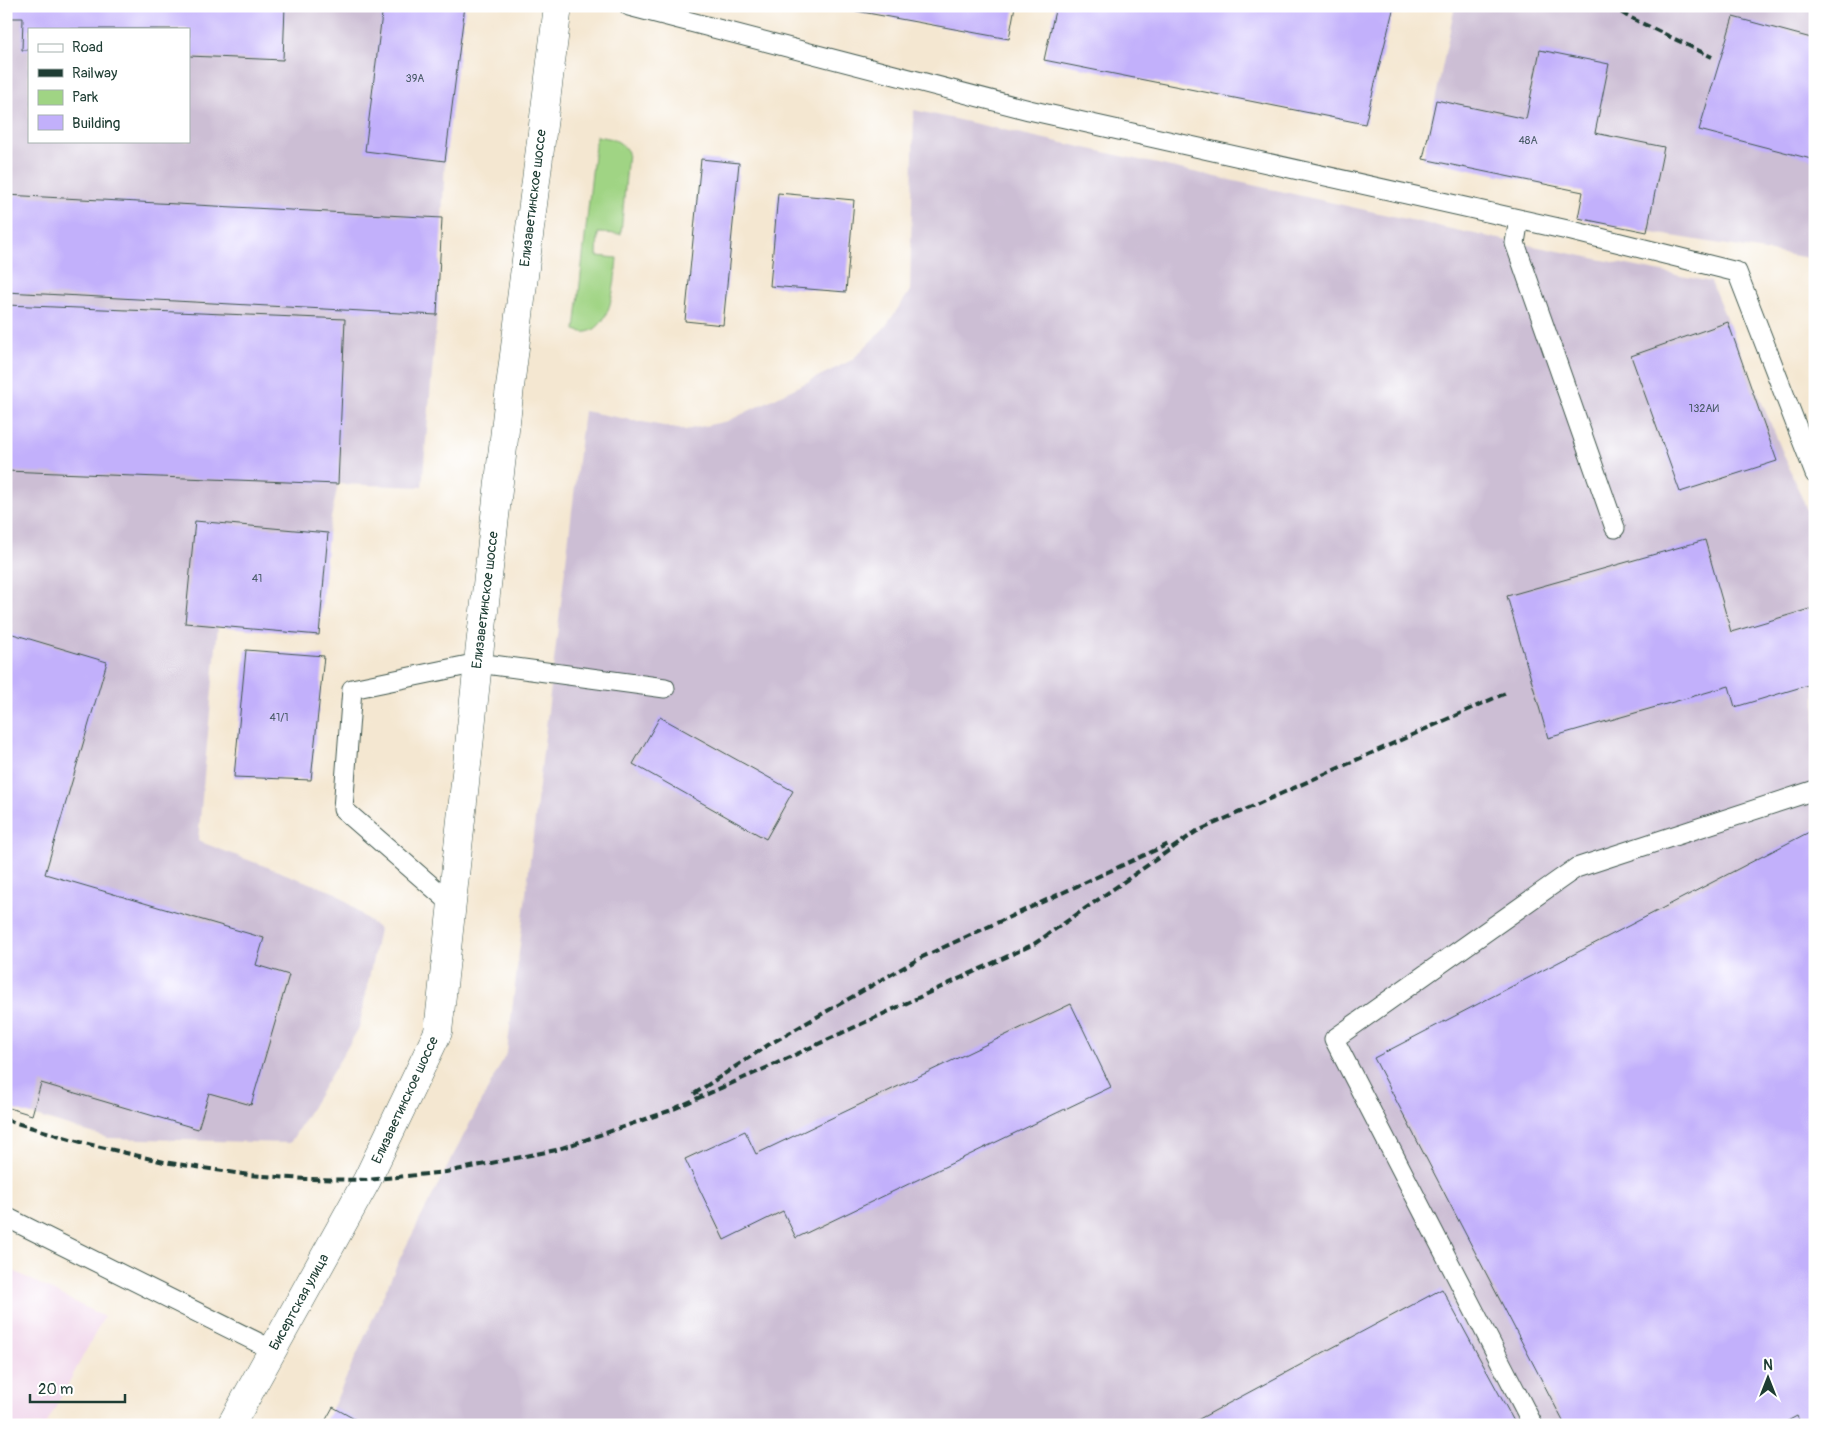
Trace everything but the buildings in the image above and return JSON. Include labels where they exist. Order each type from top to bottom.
[{"type":"main road","name":"Елизаветинское шоссе","points":[[367,1180],[438,1032],[510,387],[558,6]]},
{"type":"main road","name":"Бисертская улица","points":[[231,1425],[367,1180]]},
{"type":"lane","points":[[629,6],[1029,110],[1572,231],[1737,272],[1815,474]]},
{"type":"lane","points":[[1519,219],[1515,243],[1615,528]]},
{"type":"lane","points":[[452,904],[343,809],[352,689],[478,663],[665,688]]},
{"type":"lane","points":[[1533,1425],[1334,1039],[1576,868],[1815,790]]},
{"type":"lane","points":[[6,1217],[273,1350]]},
{"type":"shaded area","points":[[6,6],[465,6],[445,161],[437,315],[422,487],[338,484],[328,533],[319,635],[218,626],[198,841],[336,893],[379,929],[359,1028],[290,1143],[108,1138],[6,1107]]},
{"type":"shaded area","points":[[1455,6],[1815,6],[1815,259],[1647,232],[1578,218],[1583,192],[1423,159]]},
{"type":"shaded area","points":[[914,110],[1460,231],[1711,282],[1815,529],[1815,1425],[323,1425],[333,1407],[401,1256],[507,1052],[584,411],[685,430],[728,421],[852,360],[885,327],[910,291]]},
{"type":"shaded area","points":[[6,1267],[104,1317],[46,1425],[6,1425]]},
{"type":"green space","points":[[596,136],[622,144],[628,152],[621,234],[598,233],[597,256],[617,258],[611,301],[602,321],[596,328],[584,332],[575,330]]},
{"type":"railway","points":[[1611,6],[1627,16],[1712,57]]},
{"type":"railway","points":[[1191,834],[1508,692]]},
{"type":"railway","points":[[6,1120],[84,1143],[164,1162],[249,1175],[306,1179],[367,1180],[446,1172],[556,1150],[669,1111],[1034,944],[1197,831]]},
{"type":"railway","points":[[694,1094],[768,1045],[920,958],[1171,843]]}]
